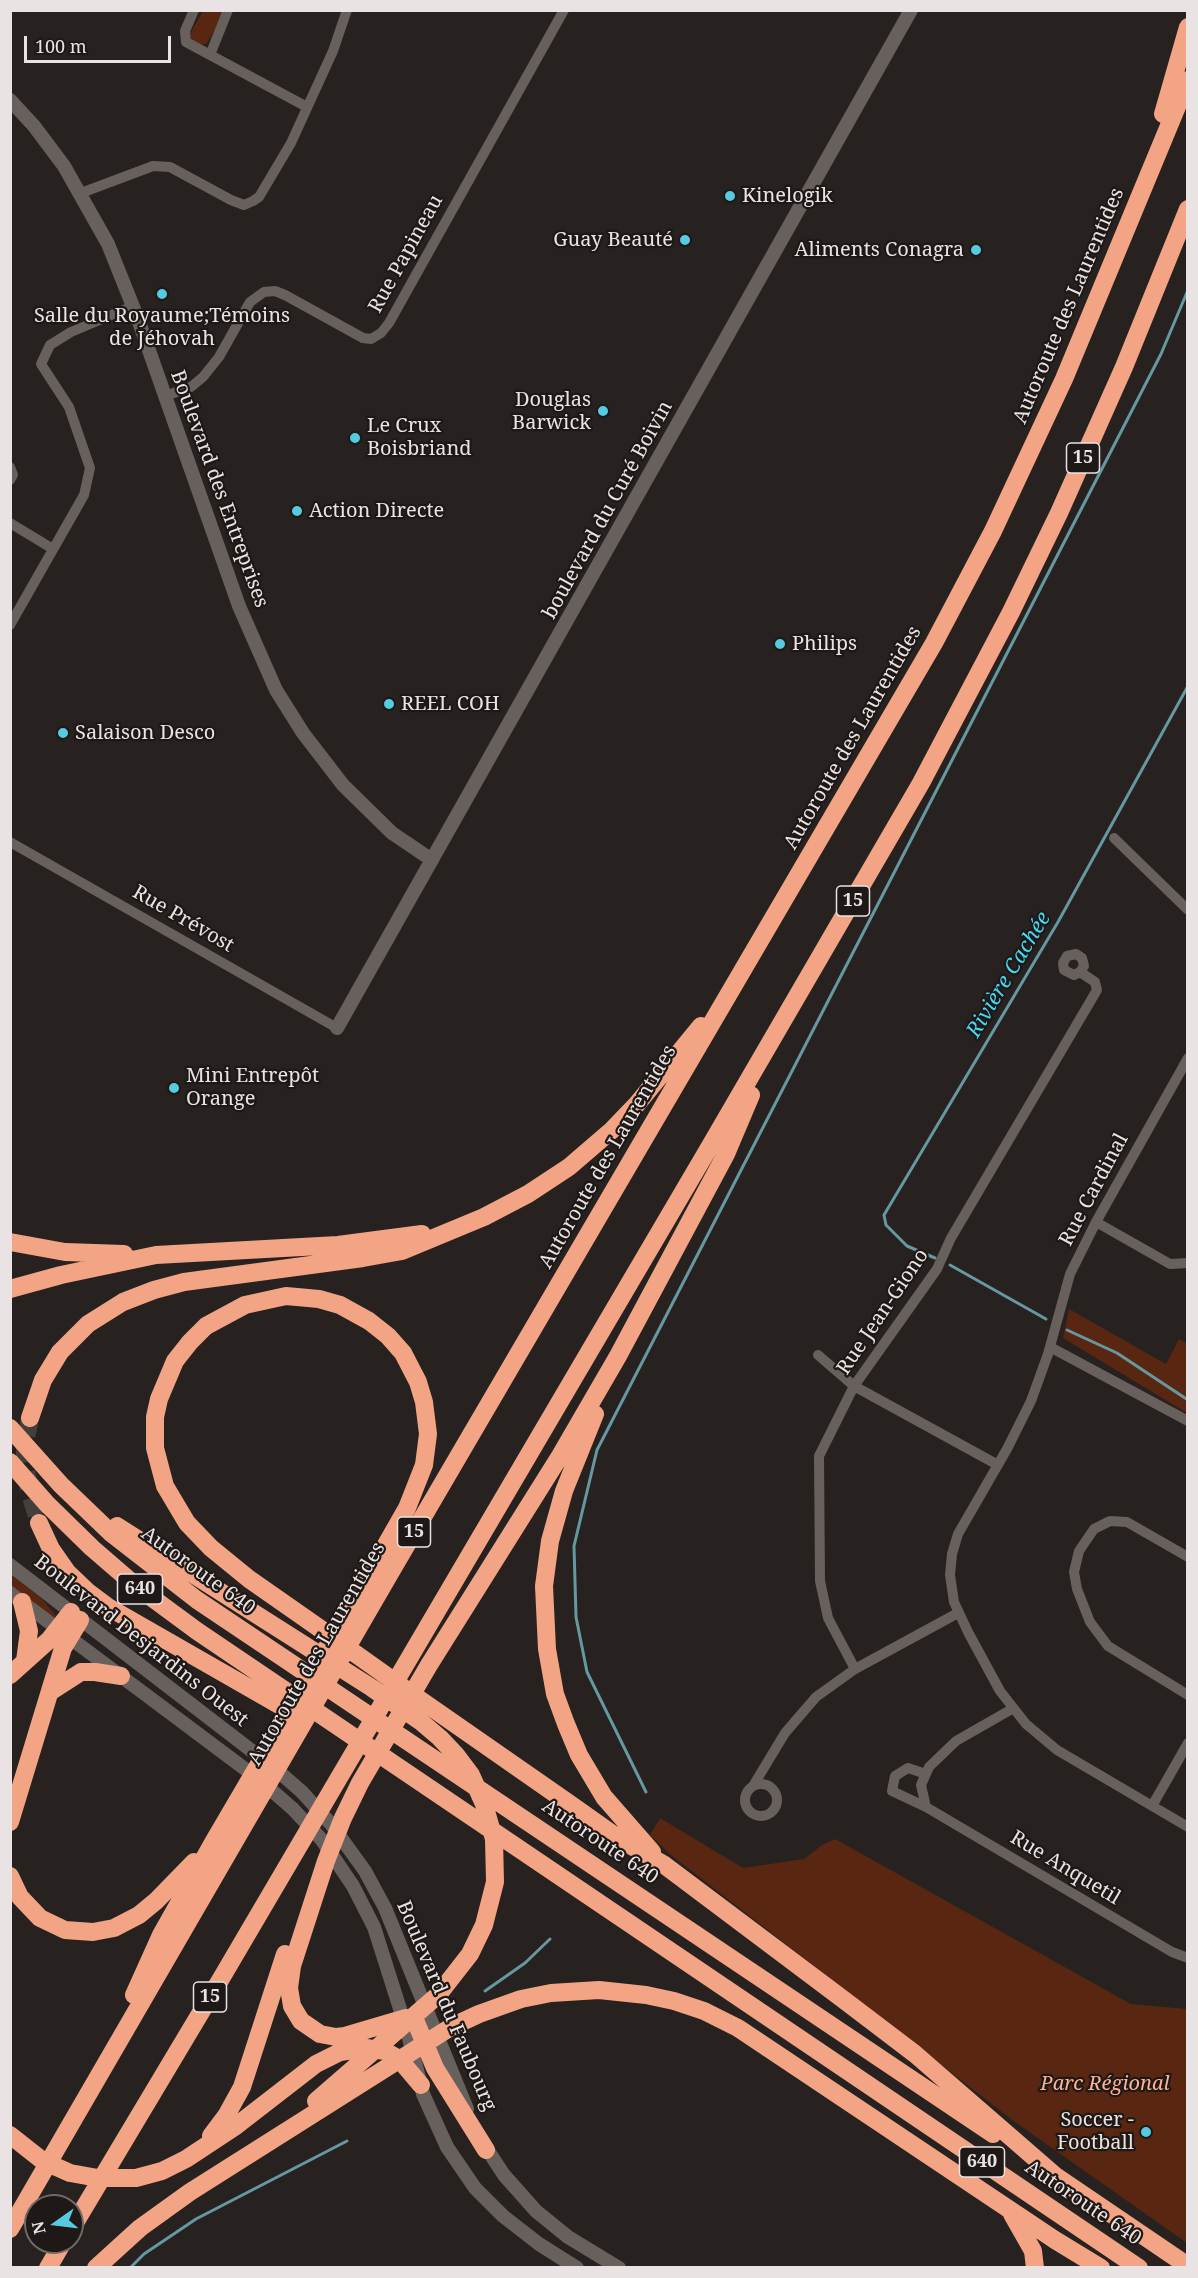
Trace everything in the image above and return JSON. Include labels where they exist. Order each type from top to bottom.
[{"type":"highway","points":[[1136,208],[1188,27]]},
{"type":"highway","name":"Autoroute des Laurentides","points":[[10,2229],[395,1564],[896,711],[976,564],[1064,379],[1188,80]]},
{"type":"highway","name":"15","points":[[84,2208],[346,1766],[904,812],[1011,612],[1113,392],[1188,209]]},
{"type":"highway","points":[[30,1418],[38,1390],[60,1352],[88,1324],[123,1302],[184,1282],[390,1253],[428,1241],[499,1210],[528,1194],[596,1145],[637,1104],[736,984]]},
{"type":"highway","points":[[486,2150],[435,2068],[417,2022],[413,2018],[404,2018],[354,2034],[336,2037],[320,2034],[305,2026],[292,2006],[289,1988],[292,1966],[332,1845],[360,1783],[424,1673],[554,1466],[618,1356],[726,1154],[784,1019]]},
{"type":"highway","points":[[10,1242],[65,1252],[156,1255],[368,1242],[457,1228]]},
{"type":"highway","points":[[10,1289],[46,1278],[156,1255]]},
{"type":"highway","points":[[96,2081],[161,1935],[214,1841],[407,1508],[421,1475],[427,1444],[426,1414],[418,1382],[403,1353],[388,1336],[359,1314],[330,1301],[297,1296],[276,1297],[245,1305],[215,1320],[182,1351],[166,1379],[155,1417],[155,1448],[161,1476],[169,1496],[195,1532],[236,1569],[322,1630],[422,1701],[621,1840],[663,1864],[915,2054],[1059,2179]]},
{"type":"highway","points":[[618,1356],[570,1473],[554,1525],[545,1572],[545,1633],[555,1694],[579,1755],[608,1802],[663,1864]]},
{"type":"highway","name":"Autoroute 640","points":[[10,1428],[73,1497],[112,1534],[169,1580],[396,1735],[603,1871],[1188,2266]]},
{"type":"highway","name":"640","points":[[10,1462],[77,1534],[127,1579],[285,1701]]},
{"type":"highway","points":[[73,1497],[412,1715],[440,1737],[456,1755],[471,1775],[489,1816],[495,1851],[495,1882],[488,1915],[463,1964],[438,1995],[270,2141]]},
{"type":"highway","points":[[39,1523],[58,1561],[88,1592],[130,1622],[285,1701]]},
{"type":"highway","points":[[16,1598],[29,1631],[25,1661]]},
{"type":"highway","points":[[10,1675],[63,1633],[76,1616]]},
{"type":"highway","points":[[10,1822],[50,1692],[63,1633]]},
{"type":"highway","points":[[50,1692],[81,1672],[121,1676]]},
{"type":"highway","name":"Autoroute 640","points":[[285,1701],[383,1757],[1139,2268]]},
{"type":"highway","points":[[200,2149],[226,2116],[246,2075],[346,1766]]},
{"type":"highway","points":[[10,1876],[24,1903],[46,1922],[72,1932],[99,1931],[128,1922],[146,1910],[214,1841]]},
{"type":"highway","points":[[96,2268],[151,2219],[380,2070],[451,2027],[507,2003],[536,1996],[599,1990],[639,1994],[690,2006],[728,2022],[751,2035],[1055,2240],[1101,2268]]},
{"type":"highway","points":[[16,2140],[44,2161],[70,2173],[98,2178],[136,2178],[168,2168],[200,2149],[236,2126],[316,2064],[349,2049],[377,2049],[392,2054],[421,2085]]},
{"type":"highway","points":[[1010,2210],[1033,2251],[1035,2268]]},
{"type":"highway","points":[[1055,2240],[1093,2268]]},
{"type":"highway","points":[[48,2268],[56,2254]]},
{"type":"street","points":[[194,10],[184,31],[186,42],[307,106]]},
{"type":"street","points":[[210,55],[228,10]]},
{"type":"street","points":[[81,193],[153,166],[170,167],[244,205],[259,197],[291,142],[333,51],[347,10]]},
{"type":"street","name":"Rue Papineau","points":[[165,396],[187,389],[201,380],[219,357],[250,302],[264,292],[275,291],[285,295],[363,338],[370,339],[381,333],[389,323],[564,10]]},
{"type":"street","name":"boulevard du Curé Boivin","points":[[337,1028],[911,10]]},
{"type":"street","name":"Boulevard des Entreprises","points":[[10,100],[51,148],[81,193],[108,244],[133,306],[239,606],[253,642],[279,696],[303,733],[343,785],[392,833],[432,860]]},
{"type":"street","points":[[10,625],[84,495],[90,468],[69,407],[41,364],[50,345],[71,332],[133,306]]},
{"type":"street","points":[[10,467],[13,475],[10,480]]},
{"type":"street","points":[[10,523],[53,549]]},
{"type":"street","points":[[1114,837],[1188,910]]},
{"type":"street","name":"Rue Prévost","points":[[10,842],[337,1028]]},
{"type":"street","name":"Rue Jean-Giono","points":[[855,1669],[828,1618],[820,1581],[819,1456],[854,1386],[936,1269],[951,1238],[1097,990],[1095,982],[1080,972]]},
{"type":"street","name":"Rue Cardinal","points":[[1188,1058],[1095,1222],[1070,1274],[1032,1401],[962,1527],[953,1548],[951,1583],[958,1613],[995,1682],[1012,1709],[1032,1730],[1050,1745],[1188,1827]]},
{"type":"street","points":[[1095,1222],[1170,1264],[1188,1263]]},
{"type":"street","points":[[1050,1347],[1188,1421]]},
{"type":"street","points":[[818,1355],[854,1386],[998,1465]]},
{"type":"street","points":[[1188,1557],[1127,1522],[1110,1521],[1094,1529],[1079,1551],[1074,1572],[1077,1589],[1090,1622],[1108,1646],[1188,1695]]},
{"type":"street","name":"Boulevard Desjardins Ouest","points":[[10,1565],[248,1748]]},
{"type":"street","name":"Boulevard Desjardins Ouest","points":[[16,1598],[238,1764]]},
{"type":"street","points":[[753,1786],[785,1733],[816,1697],[855,1669],[958,1613]]},
{"type":"street","points":[[926,1807],[921,1785],[929,1767],[956,1741],[1012,1709]]},
{"type":"street","points":[[1152,1806],[1188,1743]]},
{"type":"street","name":"Boulevard du Faubourg","points":[[248,1748],[302,1792],[347,1844],[372,1883],[385,1908],[486,2150],[515,2190],[543,2217],[579,2244],[619,2268]]},
{"type":"street","name":"Boulevard du Faubourg","points":[[238,1764],[293,1809],[317,1834],[339,1863],[358,1894],[374,1928],[404,2018],[421,2085],[440,2134],[475,2188],[524,2233],[577,2268]]},
{"type":"street","name":"Rue Anquetil","points":[[926,1774],[908,1768],[895,1776],[892,1791],[926,1807],[1172,1952],[1188,1958]]},
{"type":"green space","points":[[203,11],[223,11],[219,24],[206,44],[199,45],[192,41],[190,34]]},
{"type":"green space","points":[[1069,1309],[1166,1364],[1179,1339],[1187,1343],[1187,1413],[1063,1338]]},
{"type":"green space","points":[[10,1574],[43,1600],[56,1616],[54,1618],[11,1586]]},
{"type":"green space","name":"Parc Régional","points":[[660,1818],[743,1868],[804,1859],[822,1845],[835,1839],[1131,2004],[1187,2009],[1187,2243],[1015,2122],[671,1855],[650,1835]]},
{"type":"waterway","points":[[646,1792],[587,1672],[576,1617],[574,1546],[597,1450],[1161,354],[1188,290]]},
{"type":"waterway","name":"Rivière Cachée","points":[[935,1258],[907,1246],[886,1225],[884,1215],[1058,922],[1188,686]]},
{"type":"waterway","name":"Rivière Cachée","points":[[950,1265],[1046,1319]]},
{"type":"waterway","name":"Rivière Cachée","points":[[1067,1330],[1117,1353],[1188,1400]]},
{"type":"waterway","points":[[485,1991],[525,1963],[550,1939]]},
{"type":"waterway","points":[[130,2268],[144,2254],[196,2219],[347,2141]]},
{"type":"tunnel","points":[[30,1418],[25,1443],[25,1462],[29,1490],[39,1523]]},
{"type":"place","name":"Kinelogik","points":[[730,196]]},
{"type":"place","name":"Guay Beauté","points":[[685,240]]},
{"type":"place","name":"Aliments Conagra","points":[[976,250]]},
{"type":"place","name":"Salle du Royaume;Témoins de Jéhovah","points":[[162,294]]},
{"type":"place","name":"Douglas Barwick","points":[[603,411]]},
{"type":"place","name":"Le Crux Boisbriand","points":[[355,438]]},
{"type":"place","name":"Action Directe","points":[[297,511]]},
{"type":"place","name":"Philips","points":[[780,644]]},
{"type":"place","name":"REEL COH","points":[[389,704]]},
{"type":"place","name":"Salaison Desco","points":[[63,733]]},
{"type":"place","name":"Mini Entrepôt Orange","points":[[174,1088]]},
{"type":"place","name":"Soccer - Football","points":[[1146,2132]]}]
